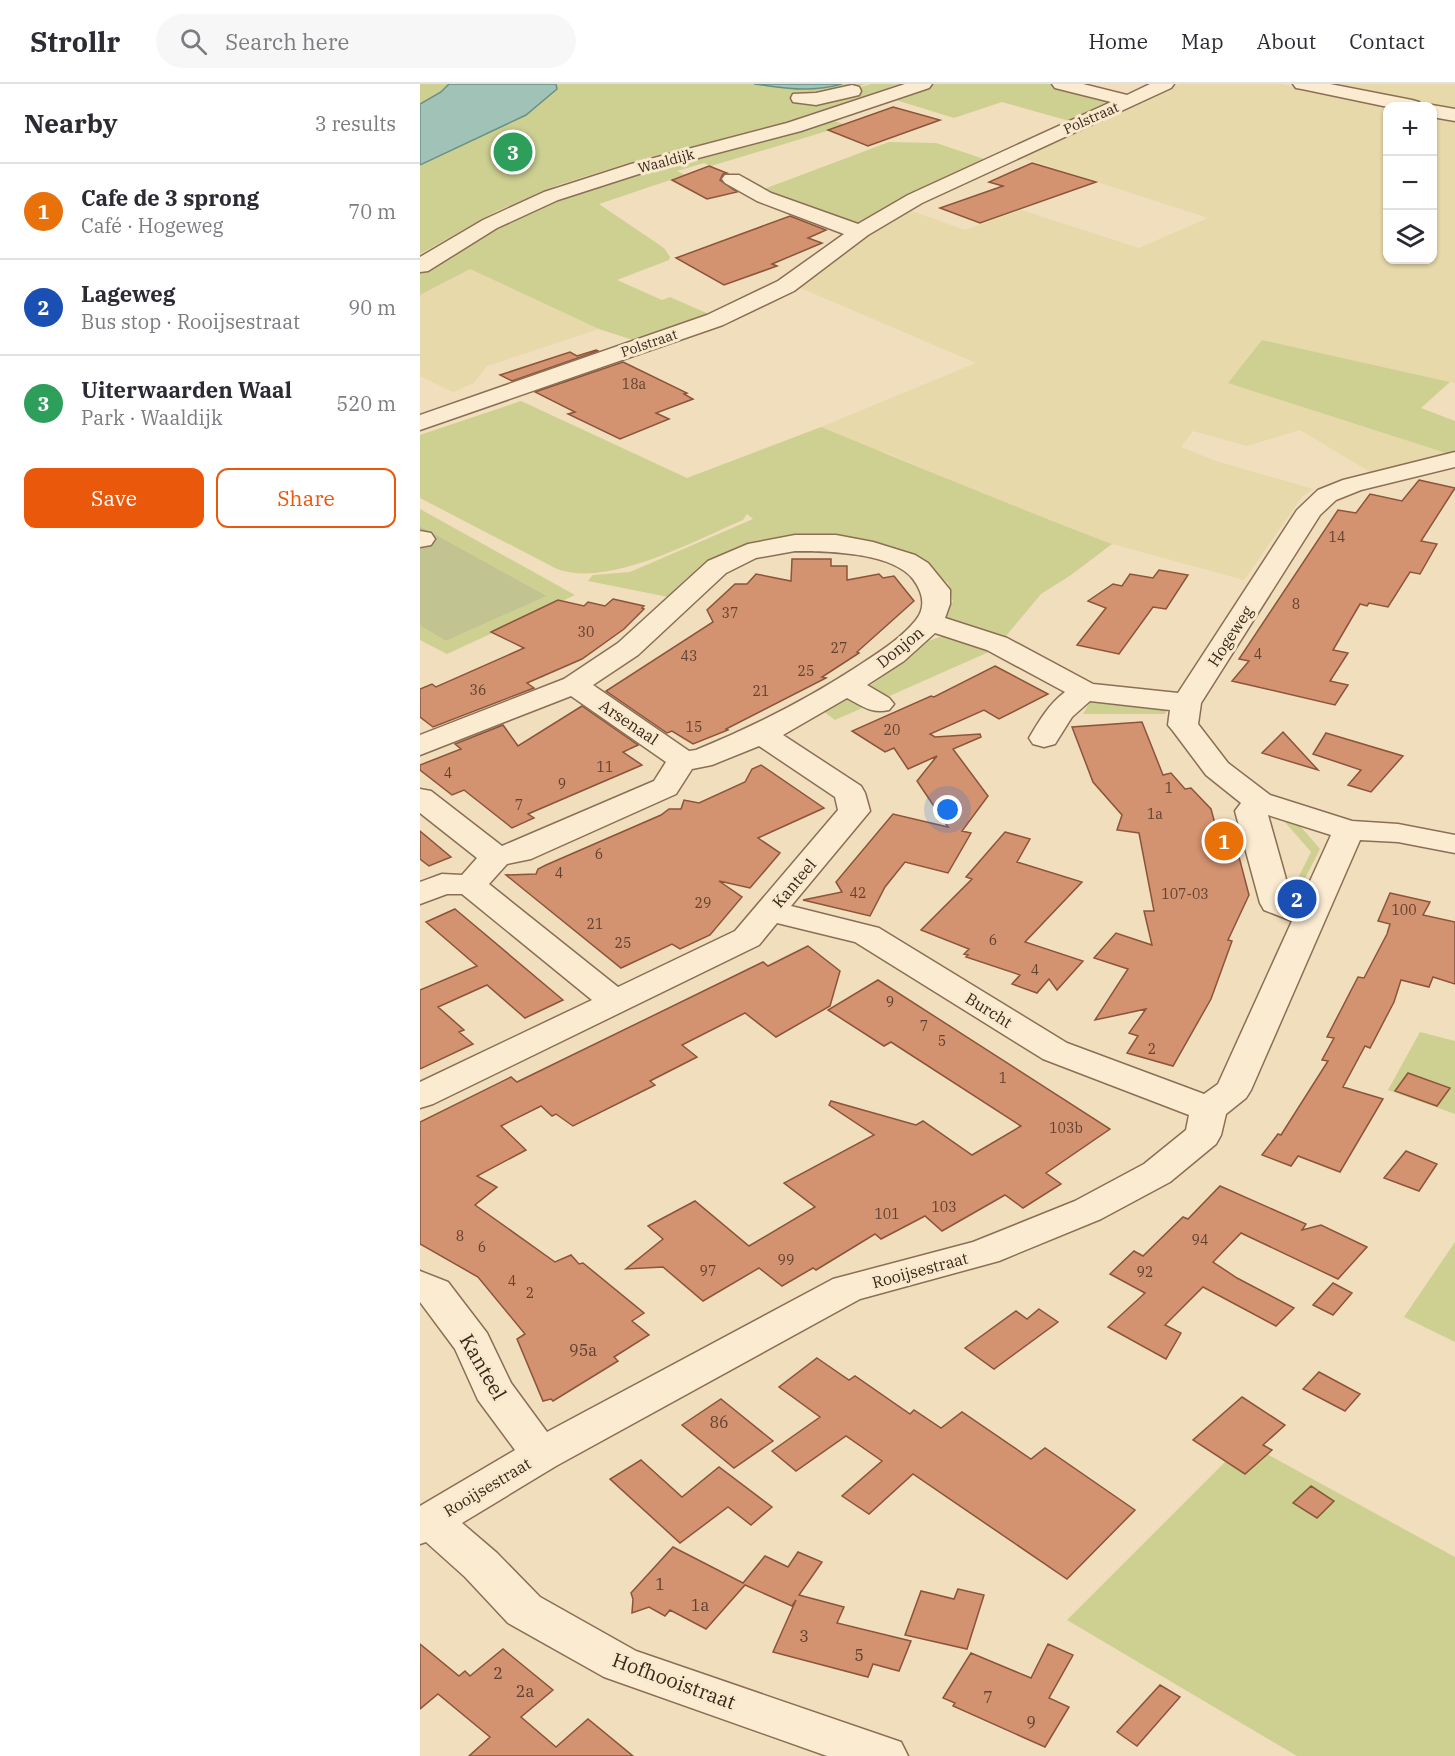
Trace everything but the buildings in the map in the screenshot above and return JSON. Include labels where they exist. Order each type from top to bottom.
[{"type":"street","points":[[800,98],[833,96],[873,84]]},
{"type":"street","name":"Waaldijk","points":[[420,266],[490,224],[551,196],[638,168],[794,127],[923,84]]},
{"type":"street","name":"Polstraat","points":[[1061,84],[1130,101]]},
{"type":"street","points":[[1130,101],[1165,84]]},
{"type":"street","points":[[1302,84],[1392,102]]},
{"type":"street","name":"Polstraat","points":[[420,423],[715,320],[786,286],[861,231],[915,199],[1130,101]]},
{"type":"street","points":[[1437,112],[1455,115]]},
{"type":"street","points":[[732,179],[764,197],[861,231]]},
{"type":"street","name":"Hogeweg","points":[[1186,703],[1310,510],[1327,495],[1352,485],[1455,459]]},
{"type":"street","name":"Donjon","points":[[420,746],[574,685],[628,649],[717,567],[741,554],[771,546],[795,543],[836,543],[864,548],[906,561],[919,569],[936,590],[936,604],[930,622],[894,655],[817,705],[762,734],[701,759],[683,760]]},
{"type":"street","points":[[930,622],[1006,648],[1086,692],[1186,703],[1183,725],[1217,769],[1259,802],[1349,830],[1398,833],[1455,844]]},
{"type":"street","name":"Arsenaal","points":[[574,685],[683,760]]},
{"type":"street","points":[[847,686],[879,704]]},
{"type":"street","points":[[1044,738],[1060,710],[1071,699],[1086,692]]},
{"type":"street","name":"Kanteel","points":[[420,1096],[747,938],[854,811],[850,793],[762,734]]},
{"type":"street","points":[[420,894],[665,787],[683,760]]},
{"type":"street","points":[[420,798],[478,869],[616,1002]]},
{"type":"street","points":[[1259,802],[1251,811],[1276,903],[1310,917]]},
{"type":"street","points":[[1209,1109],[1233,1090],[1349,830]]},
{"type":"street","name":"Burcht","points":[[770,911],[867,935],[1055,1051],[1209,1109]]},
{"type":"street","name":"Rooijsestraat","points":[[426,1524],[541,1455],[847,1289],[985,1252],[1088,1210],[1157,1173],[1203,1135],[1209,1109]]},
{"type":"street","name":"Kanteel","points":[[420,1285],[434,1292],[473,1343],[493,1389],[541,1455]]},
{"type":"street","name":"Hofhooistraat","points":[[426,1524],[481,1565],[524,1610],[620,1664],[884,1756]]},
{"type":"shaded area","points":[[1179,84],[1280,84],[1383,104],[1383,264],[1437,264],[1437,116],[1455,119],[1455,383],[1262,340],[1229,383],[1449,454],[1370,472],[1300,430],[1247,446],[1193,431],[1181,447],[1216,461],[1313,489],[1302,497],[1244,580],[1112,544],[963,486],[889,454],[873,450],[821,427],[976,363],[796,286],[906,209],[965,230],[1021,210],[1139,248],[1208,218],[1023,158],[1073,131]]},
{"type":"shaded area","points":[[1317,84],[1455,84],[1455,112],[1437,107],[1437,102],[1411,102]]},
{"type":"shaded area","points":[[470,269],[599,329],[487,366],[474,383],[453,392],[420,376],[420,295]]},
{"type":"green space","points":[[420,84],[866,84],[819,99],[871,84],[904,84],[784,124],[638,160],[558,185],[497,211],[420,254]]},
{"type":"green space","points":[[931,84],[1055,84],[1115,101],[1073,122],[1002,102],[954,118],[886,97]]},
{"type":"green space","points":[[825,118],[847,125],[711,166],[704,163],[677,171],[685,175],[599,204],[664,248],[670,257],[669,260],[617,280],[662,300],[670,297],[711,315],[639,342],[599,329],[470,269],[420,295],[420,268],[543,202]]},
{"type":"green space","points":[[889,142],[936,143],[987,160],[897,200],[855,226],[761,190]]},
{"type":"green space","points":[[1262,340],[1450,382],[1421,408],[1455,421],[1455,452],[1449,454],[1228,383]]},
{"type":"green space","points":[[521,401],[687,478],[821,427],[1112,544],[1041,594],[1006,636],[966,625],[955,626],[943,617],[948,605],[953,602],[948,583],[933,573],[803,537],[774,539],[751,544],[693,577],[687,578],[668,597],[588,581],[593,575],[630,572],[753,519],[747,514],[743,520],[651,560],[601,572],[578,573],[557,569],[420,498],[420,435]]},
{"type":"green space","points":[[420,509],[575,595],[447,654],[420,640],[420,626],[446,641],[547,596],[420,526]]},
{"type":"green space","points":[[420,526],[547,596],[446,641],[420,626]]},
{"type":"green space","points":[[943,636],[991,651],[885,698],[867,688],[928,641]]},
{"type":"green space","points":[[848,696],[867,706],[835,720],[823,711]]},
{"type":"green space","points":[[1091,700],[1168,708],[1165,714],[1083,714]]},
{"type":"green space","points":[[1295,820],[1320,849],[1293,902],[1288,898],[1311,852],[1284,821]]},
{"type":"green space","points":[[1420,1032],[1455,1041],[1455,1114],[1388,1090]]},
{"type":"green space","points":[[1455,1242],[1455,1342],[1404,1317]]},
{"type":"green space","points":[[1245,1442],[1455,1557],[1455,1756],[1297,1756],[1067,1620]]},
{"type":"water","points":[[449,84],[556,84],[557,89],[526,115],[420,165],[420,104],[441,92]]},
{"type":"water","points":[[754,84],[842,84],[808,89]]},
{"type":"place","name":"Uiterwaarden Waal","points":[[513,152]]},
{"type":"place","name":"Cafe de 3 sprong","points":[[1224,841]]},
{"type":"place","name":"Lageweg","points":[[1297,899]]}]
